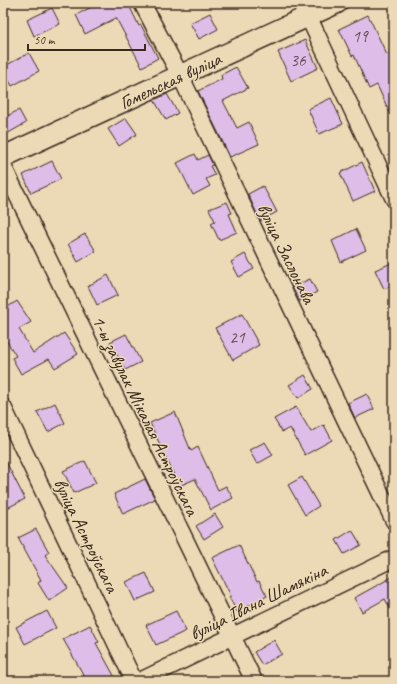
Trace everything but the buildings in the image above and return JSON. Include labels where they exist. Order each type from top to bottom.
[{"type":"street","name":"вуліца Заслонава","points":[[142,3],[180,75],[394,521]]},
{"type":"street","name":"Гомельская вуліца","points":[[3,157],[180,75],[305,10],[337,3]]},
{"type":"street","points":[[305,10],[394,199]]},
{"type":"street","name":"1-ы завулак Мікалая Астроўскага","points":[[3,166],[254,681]]},
{"type":"street","name":"вуліца Астроўскага","points":[[3,407],[134,681]]},
{"type":"street","name":"вуліца Івана Шамякіна","points":[[140,681],[394,558]]}]
